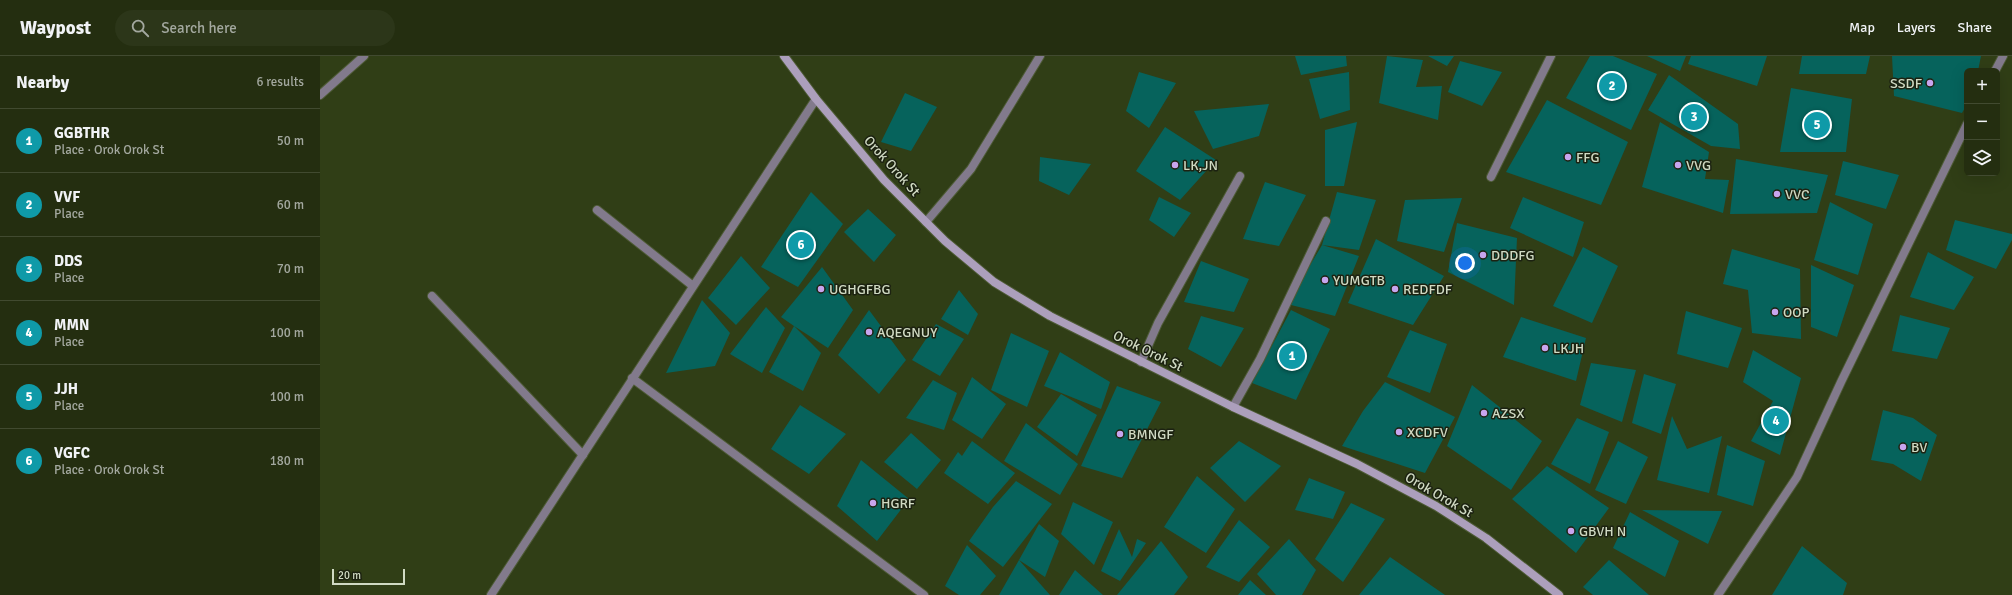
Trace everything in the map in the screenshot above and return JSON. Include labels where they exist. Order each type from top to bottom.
[{"type":"main road","name":"Orok Orok St","points":[[784,56],[816,99],[884,180],[945,241],[994,282],[1050,316],[1233,407],[1357,464],[1436,506],[1486,538],[1559,595]]},
{"type":"street","points":[[321,93],[364,56]]},
{"type":"street","points":[[926,222],[971,170],[1040,56]]},
{"type":"street","points":[[1490,177],[1551,56]]},
{"type":"street","points":[[1996,68],[2002,56]]},
{"type":"street","points":[[491,595],[816,99]]},
{"type":"street","points":[[1718,595],[1797,477],[1841,382],[1964,130]]},
{"type":"street","points":[[1141,362],[1158,322],[1240,176]]},
{"type":"street","points":[[597,210],[693,286]]},
{"type":"street","points":[[1233,407],[1260,359],[1326,221]]},
{"type":"street","points":[[432,296],[583,455]]},
{"type":"street","points":[[632,378],[924,595]]},
{"type":"building","points":[[1295,56],[1346,56],[1347,66],[1301,75]]},
{"type":"building","points":[[1387,56],[1423,60],[1416,87],[1442,86],[1438,120],[1379,103]]},
{"type":"building","points":[[1428,56],[1454,56],[1447,66]]},
{"type":"building","points":[[1590,56],[1613,56],[1657,74],[1631,130],[1566,98]]},
{"type":"building","points":[[1647,56],[1686,56],[1680,71]]},
{"type":"building","points":[[1691,56],[1767,56],[1757,86],[1688,64]]},
{"type":"building","points":[[1802,56],[1870,56],[1866,74],[1799,74]]},
{"type":"building","name":"SSDF","points":[[1892,56],[1981,56],[1979,68],[1964,68],[1964,109],[1962,113],[1894,96]]},
{"type":"building","points":[[1460,61],[1502,72],[1482,106],[1448,92]]},
{"type":"building","points":[[1139,72],[1176,83],[1149,128],[1126,111]]},
{"type":"building","points":[[1349,72],[1350,110],[1320,119],[1309,79]]},
{"type":"building","points":[[1669,75],[1738,124],[1740,149],[1711,146],[1648,110]]},
{"type":"building","points":[[1791,88],[1852,99],[1846,152],[1780,152]]},
{"type":"building","points":[[905,93],[937,107],[911,151],[881,142]]},
{"type":"building","name":"FFG","points":[[1547,100],[1628,142],[1601,205],[1506,172]]},
{"type":"building","points":[[1269,104],[1259,136],[1213,149],[1194,111]]},
{"type":"building","points":[[1357,122],[1344,186],[1325,186],[1325,130]]},
{"type":"building","name":"VVG","points":[[1660,122],[1709,152],[1705,179],[1729,180],[1723,213],[1642,187]]},
{"type":"building","name":"LK,JN","points":[[1165,127],[1216,160],[1180,200],[1136,171]]},
{"type":"building","points":[[1040,157],[1091,164],[1069,195],[1039,181]]},
{"type":"building","name":"VVC","points":[[1736,159],[1828,175],[1817,213],[1730,214]]},
{"type":"building","points":[[1843,161],[1899,175],[1886,209],[1835,195]]},
{"type":"building","points":[[1265,182],[1306,195],[1279,246],[1243,239]]},
{"type":"building","points":[[811,192],[843,224],[798,287],[761,267]]},
{"type":"building","points":[[1337,192],[1376,200],[1359,250],[1322,245]]},
{"type":"building","points":[[1159,197],[1191,213],[1174,237],[1149,220]]},
{"type":"building","points":[[1523,197],[1584,222],[1573,257],[1510,228]]},
{"type":"building","points":[[1462,198],[1444,252],[1397,241],[1405,200]]},
{"type":"building","points":[[1830,202],[1873,224],[1858,275],[1814,260]]},
{"type":"building","points":[[868,209],[896,235],[874,262],[844,232]]},
{"type":"building","points":[[1955,220],[2012,234],[2012,240],[1996,269],[1946,250]]},
{"type":"building","name":"DDDFG","points":[[1457,223],[1517,238],[1514,305],[1448,272]]},
{"type":"building","name":"REDFDF","points":[[1376,239],[1444,276],[1413,325],[1348,303]]},
{"type":"building","name":"YUMGTB","points":[[1322,245],[1359,256],[1335,316],[1287,304]]},
{"type":"building","points":[[1583,247],[1618,266],[1592,323],[1553,306]]},
{"type":"building","name":"OOP","points":[[1732,249],[1800,269],[1801,339],[1752,333],[1748,290],[1723,284]]},
{"type":"building","points":[[1928,252],[1974,277],[1954,310],[1910,297]]},
{"type":"building","points":[[741,256],[770,288],[736,325],[708,298]]},
{"type":"building","points":[[1201,261],[1249,279],[1234,312],[1184,302]]},
{"type":"building","points":[[1811,265],[1854,285],[1837,337],[1811,327]]},
{"type":"building","name":"UGHGFBG","points":[[822,267],[853,310],[828,348],[781,317]]},
{"type":"building","points":[[959,290],[978,314],[968,335],[941,319]]},
{"type":"building","points":[[702,300],[730,333],[715,366],[666,373]]},
{"type":"building","points":[[766,307],[785,328],[762,373],[730,354]]},
{"type":"building","name":"AQEGNUY","points":[[869,310],[906,360],[879,394],[838,355]]},
{"type":"building","points":[[1291,310],[1330,329],[1296,400],[1252,383]]},
{"type":"building","points":[[1686,311],[1742,328],[1728,368],[1677,354]]},
{"type":"building","points":[[1900,315],[1950,328],[1937,359],[1892,351]]},
{"type":"building","points":[[1201,316],[1244,328],[1221,367],[1188,349]]},
{"type":"building","name":"LKJH","points":[[1521,317],[1586,338],[1576,381],[1503,357]]},
{"type":"building","points":[[936,324],[964,339],[940,376],[912,360]]},
{"type":"building","points":[[794,326],[821,353],[803,391],[769,372]]},
{"type":"building","points":[[1410,330],[1447,344],[1430,393],[1387,377]]},
{"type":"building","points":[[1011,333],[1049,351],[1027,407],[991,390]]},
{"type":"building","points":[[1753,350],[1801,378],[1780,455],[1751,441],[1773,401],[1743,382]]},
{"type":"building","points":[[1060,352],[1110,382],[1101,409],[1044,386]]},
{"type":"building","points":[[1591,363],[1636,370],[1622,422],[1580,405]]},
{"type":"building","points":[[1644,374],[1676,384],[1661,434],[1632,423]]},
{"type":"building","points":[[972,377],[1006,404],[982,439],[952,420]]},
{"type":"building","points":[[933,380],[957,393],[944,430],[906,418]]},
{"type":"building","name":"XCDFV","points":[[1385,382],[1455,417],[1425,473],[1342,446],[1363,411]]},
{"type":"building","name":"AZSX","points":[[1472,385],[1542,441],[1511,490],[1447,446]]},
{"type":"building","name":"BMNGF","points":[[1117,386],[1161,402],[1122,478],[1081,466]]},
{"type":"building","points":[[1061,394],[1097,415],[1077,456],[1037,427]]},
{"type":"building","points":[[800,405],[846,434],[809,474],[771,449]]},
{"type":"building","name":"BV","points":[[1883,410],[1913,418],[1937,435],[1921,481],[1893,464],[1871,460]]},
{"type":"building","points":[[1672,416],[1687,449],[1722,436],[1709,493],[1657,480]]},
{"type":"building","points":[[1577,418],[1609,432],[1590,484],[1551,464]]},
{"type":"building","points":[[1026,423],[1078,464],[1060,495],[1004,461]]},
{"type":"building","points":[[911,433],[941,460],[917,489],[884,462]]},
{"type":"building","points":[[972,441],[1015,473],[988,504],[944,473],[958,452],[962,456]]},
{"type":"building","points":[[1239,441],[1281,466],[1245,502],[1210,468]]},
{"type":"building","points":[[1618,441],[1648,457],[1626,504],[1595,490]]},
{"type":"building","points":[[1727,445],[1765,461],[1753,506],[1717,495]]},
{"type":"building","name":"HGRF","points":[[861,460],[909,499],[877,541],[837,506]]},
{"type":"building","name":"GBVH N","points":[[1547,466],[1609,508],[1576,553],[1512,499]]},
{"type":"building","points":[[1197,476],[1235,509],[1206,553],[1164,527]]},
{"type":"building","points":[[1309,478],[1345,492],[1333,519],[1295,510]]},
{"type":"building","points":[[1016,481],[1052,504],[1003,567],[969,541],[993,507]]},
{"type":"building","points":[[1073,502],[1113,522],[1094,565],[1061,534]]},
{"type":"building","points":[[1351,503],[1385,519],[1343,582],[1315,559]]},
{"type":"building","points":[[1642,510],[1722,511],[1708,544]]},
{"type":"building","points":[[1630,512],[1679,541],[1665,577],[1613,548]]},
{"type":"building","points":[[1239,520],[1270,547],[1239,582],[1206,567]]},
{"type":"building","points":[[1039,524],[1059,541],[1045,577],[1019,560]]},
{"type":"building","points":[[1119,529],[1132,557],[1137,539],[1146,543],[1120,581],[1101,571]]},
{"type":"building","points":[[1289,539],[1316,570],[1302,595],[1276,595],[1257,574]]},
{"type":"building","points":[[1161,541],[1188,577],[1174,595],[1117,595]]},
{"type":"building","points":[[967,545],[996,576],[980,595],[959,595],[945,586]]},
{"type":"building","points":[[1802,546],[1847,583],[1843,595],[1772,595]]},
{"type":"building","points":[[1390,557],[1445,595],[1359,595]]},
{"type":"building","points":[[1019,560],[1050,595],[999,595]]},
{"type":"building","points":[[1609,560],[1649,595],[1593,595],[1583,587]]},
{"type":"building","points":[[1075,570],[1103,595],[1059,595]]},
{"type":"building","points":[[1250,580],[1266,595],[1238,595]]},
{"type":"place","name":"SSDF","points":[[1930,83]]},
{"type":"place","name":"VVF","points":[[1612,86]]},
{"type":"place","name":"DDS","points":[[1694,117]]},
{"type":"place","name":"JJH","points":[[1817,125]]},
{"type":"place","name":"FFG","points":[[1568,157]]},
{"type":"place","name":"LK,JN","points":[[1175,165]]},
{"type":"place","name":"VVG","points":[[1678,165]]},
{"type":"place","name":"VVC","points":[[1777,194]]},
{"type":"place","name":"VGFC","points":[[801,245]]},
{"type":"place","name":"DDDFG","points":[[1483,255]]},
{"type":"place","name":"YUMGTB","points":[[1325,280]]},
{"type":"place","name":"UGHGFBG","points":[[821,289]]},
{"type":"place","name":"REDFDF","points":[[1395,289]]},
{"type":"place","name":"OOP","points":[[1775,312]]},
{"type":"place","name":"AQEGNUY","points":[[869,332]]},
{"type":"place","name":"LKJH","points":[[1545,348]]},
{"type":"place","name":"GGBTHR","points":[[1292,356]]},
{"type":"place","name":"AZSX","points":[[1484,413]]},
{"type":"place","name":"MMN","points":[[1776,421]]},
{"type":"place","name":"XCDFV","points":[[1399,432]]},
{"type":"place","name":"BMNGF","points":[[1120,434]]},
{"type":"place","name":"BV","points":[[1903,447]]},
{"type":"place","name":"HGRF","points":[[873,503]]},
{"type":"place","name":"GBVH N","points":[[1571,531]]}]
